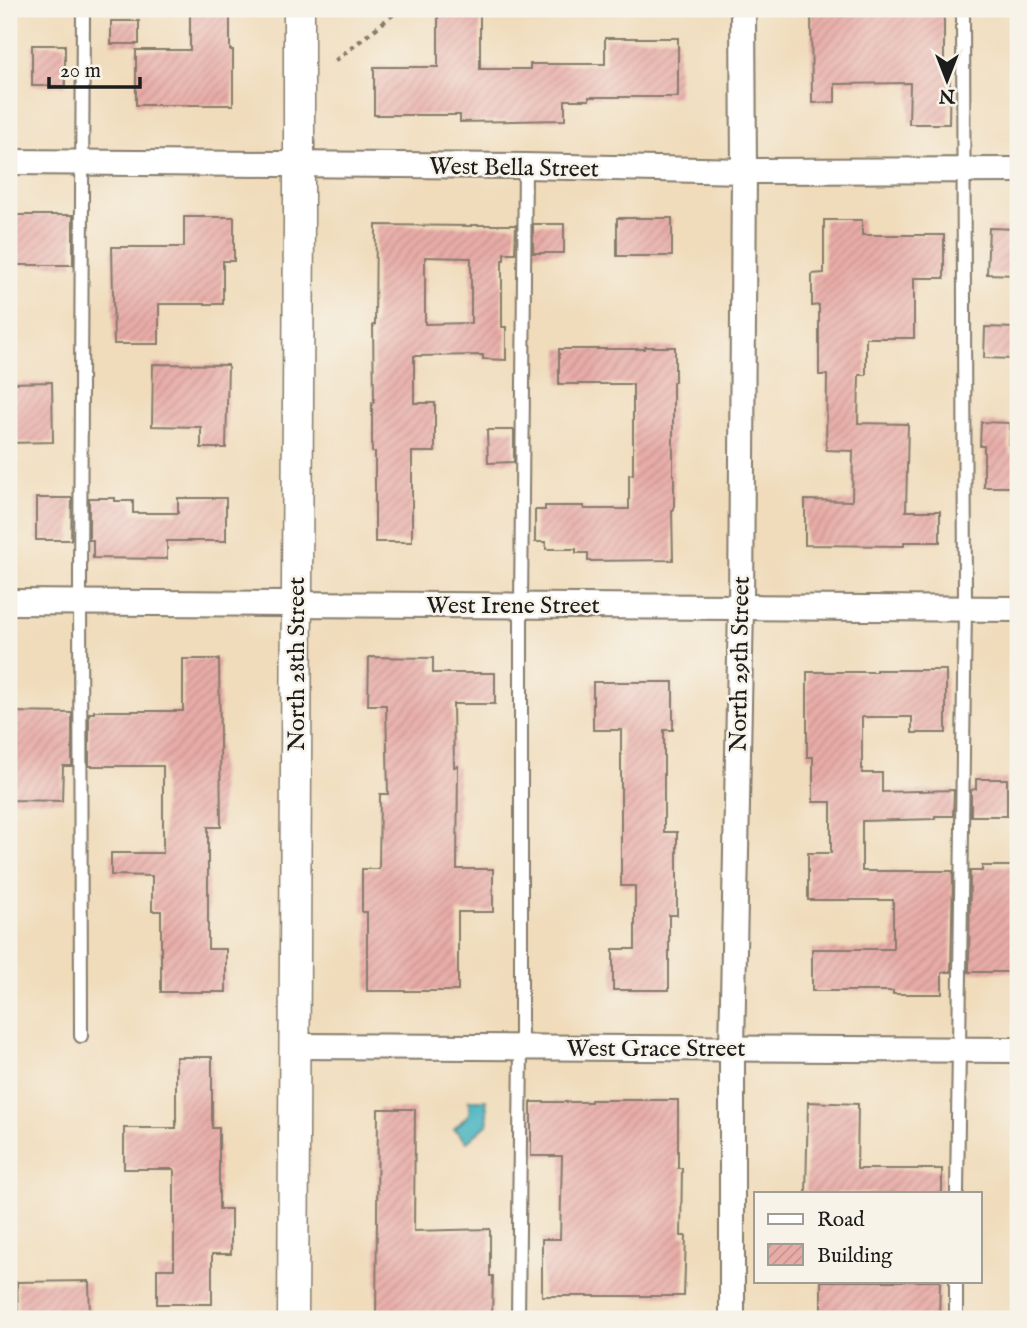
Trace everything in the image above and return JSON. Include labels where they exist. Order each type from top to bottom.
[{"type":"street","name":"North 28th Street","points":[[293,1319],[299,9]]},
{"type":"street","name":"North 29th Street","points":[[732,1319],[732,1048],[741,607],[743,9]]},
{"type":"street","name":"West Bella Street","points":[[9,162],[525,166],[744,171],[1018,170]]},
{"type":"street","name":"West Irene Street","points":[[9,602],[1018,609]]},
{"type":"street","name":"West Grace Street","points":[[293,1046],[1018,1050]]},
{"type":"lane","points":[[81,1036],[83,9]]},
{"type":"lane","points":[[957,1192],[965,608],[963,9]]},
{"type":"lane","points":[[518,1319],[525,166]]},
{"type":"lane","points":[[956,1282],[956,1319]]},
{"type":"path","points":[[335,61],[400,9]]},
{"type":"water","points":[[469,1100],[486,1100],[488,1124],[467,1142],[454,1129],[469,1114]]},
{"type":"building","points":[[190,9],[230,9],[233,105],[136,105],[136,50],[190,50]]},
{"type":"building","points":[[438,9],[480,9],[480,69],[530,69],[530,64],[605,64],[605,38],[678,38],[678,97],[589,97],[589,100],[565,100],[565,120],[460,122],[460,115],[374,115],[374,67],[438,67]]},
{"type":"building","points":[[811,12],[944,12],[944,68],[950,68],[949,124],[909,124],[910,83],[835,84],[835,102],[812,103]]},
{"type":"building","points":[[111,21],[139,21],[139,44],[111,44]]},
{"type":"building","points":[[32,45],[65,45],[65,86],[32,86]]},
{"type":"building","points":[[11,215],[73,215],[73,265],[11,265]]},
{"type":"building","points":[[184,217],[234,217],[234,261],[223,261],[223,304],[159,304],[159,344],[114,344],[112,247],[184,247]]},
{"type":"building","points":[[617,218],[672,218],[672,256],[617,256]]},
{"type":"building","points":[[824,220],[862,220],[862,235],[944,235],[944,278],[914,278],[914,338],[866,338],[866,375],[859,375],[858,423],[908,424],[906,511],[940,511],[940,542],[904,542],[904,546],[805,545],[805,500],[852,501],[853,451],[826,450],[827,375],[819,375],[819,305],[812,306],[812,274],[824,273]]},
{"type":"building","points":[[533,224],[564,224],[564,253],[533,253]]},
{"type":"building","points":[[376,225],[516,225],[515,253],[504,253],[502,260],[502,327],[506,327],[506,360],[483,359],[483,355],[414,356],[414,403],[435,403],[435,452],[412,452],[412,542],[375,542],[372,403]],"holes":[[[425,257],[471,258],[471,323],[425,324]]]},
{"type":"building","points":[[989,228],[1018,229],[1018,275],[987,274]]},
{"type":"building","points":[[985,327],[1015,328],[1014,359],[984,358]]},
{"type":"building","points":[[675,347],[673,560],[588,561],[588,553],[576,553],[576,549],[546,549],[546,542],[535,542],[535,510],[545,510],[545,506],[629,509],[629,474],[633,475],[633,384],[559,384],[559,349]]},
{"type":"building","points":[[153,364],[228,365],[226,448],[201,448],[201,427],[152,426]]},
{"type":"building","points":[[52,382],[53,442],[9,443],[9,383]]},
{"type":"building","points":[[981,422],[1010,423],[1009,454],[1018,454],[1018,487],[984,487],[984,446],[980,446]]},
{"type":"building","points":[[487,430],[514,430],[514,462],[488,463]]},
{"type":"building","points":[[36,498],[72,498],[71,540],[36,540]]},
{"type":"building","points":[[89,498],[133,501],[133,513],[178,513],[178,498],[226,498],[226,541],[167,541],[167,559],[93,558],[93,540],[89,540]]},
{"type":"building","points":[[369,657],[433,658],[433,673],[495,673],[495,704],[453,704],[454,767],[458,766],[457,869],[493,869],[493,912],[458,912],[458,991],[367,991],[367,912],[362,912],[362,869],[379,869],[380,794],[388,794],[386,705],[368,705]]},
{"type":"building","points":[[183,659],[219,659],[221,827],[208,827],[208,949],[226,949],[226,992],[161,992],[161,911],[152,911],[152,876],[111,875],[111,853],[163,853],[163,766],[89,766],[89,713],[183,711]]},
{"type":"building","points":[[946,670],[946,733],[912,733],[912,717],[862,717],[862,773],[882,773],[882,792],[954,790],[953,816],[862,821],[862,871],[953,871],[951,972],[942,972],[942,994],[812,991],[812,949],[893,949],[893,900],[808,900],[808,853],[831,853],[831,802],[813,802],[813,757],[807,757],[807,672]]},
{"type":"building","points":[[593,682],[673,682],[673,730],[664,730],[664,832],[677,832],[677,915],[669,915],[669,990],[613,990],[613,949],[635,949],[635,886],[621,886],[621,730],[593,730]]},
{"type":"building","points":[[9,712],[72,713],[72,766],[63,766],[62,801],[9,800]]},
{"type":"building","points":[[976,779],[1007,779],[1007,816],[971,816],[971,790],[976,789]]},
{"type":"building","points":[[982,866],[1015,866],[1017,972],[969,972],[970,871],[982,871]]},
{"type":"building","points":[[176,1057],[212,1057],[212,1128],[219,1128],[219,1209],[231,1209],[231,1254],[212,1254],[212,1304],[157,1304],[157,1269],[174,1269],[174,1169],[124,1169],[124,1128],[176,1128]]},
{"type":"building","points":[[678,1100],[678,1168],[682,1168],[681,1236],[686,1236],[684,1296],[542,1296],[542,1239],[560,1239],[562,1156],[531,1156],[531,1102]]},
{"type":"building","points":[[808,1102],[858,1104],[857,1169],[942,1169],[942,1192],[806,1192]]},
{"type":"building","points":[[378,1109],[415,1109],[414,1231],[490,1229],[492,1319],[376,1319]]},
{"type":"building","points":[[89,1281],[90,1319],[18,1319],[17,1282]]},
{"type":"building","points":[[821,1282],[940,1282],[939,1319],[821,1319]]}]
